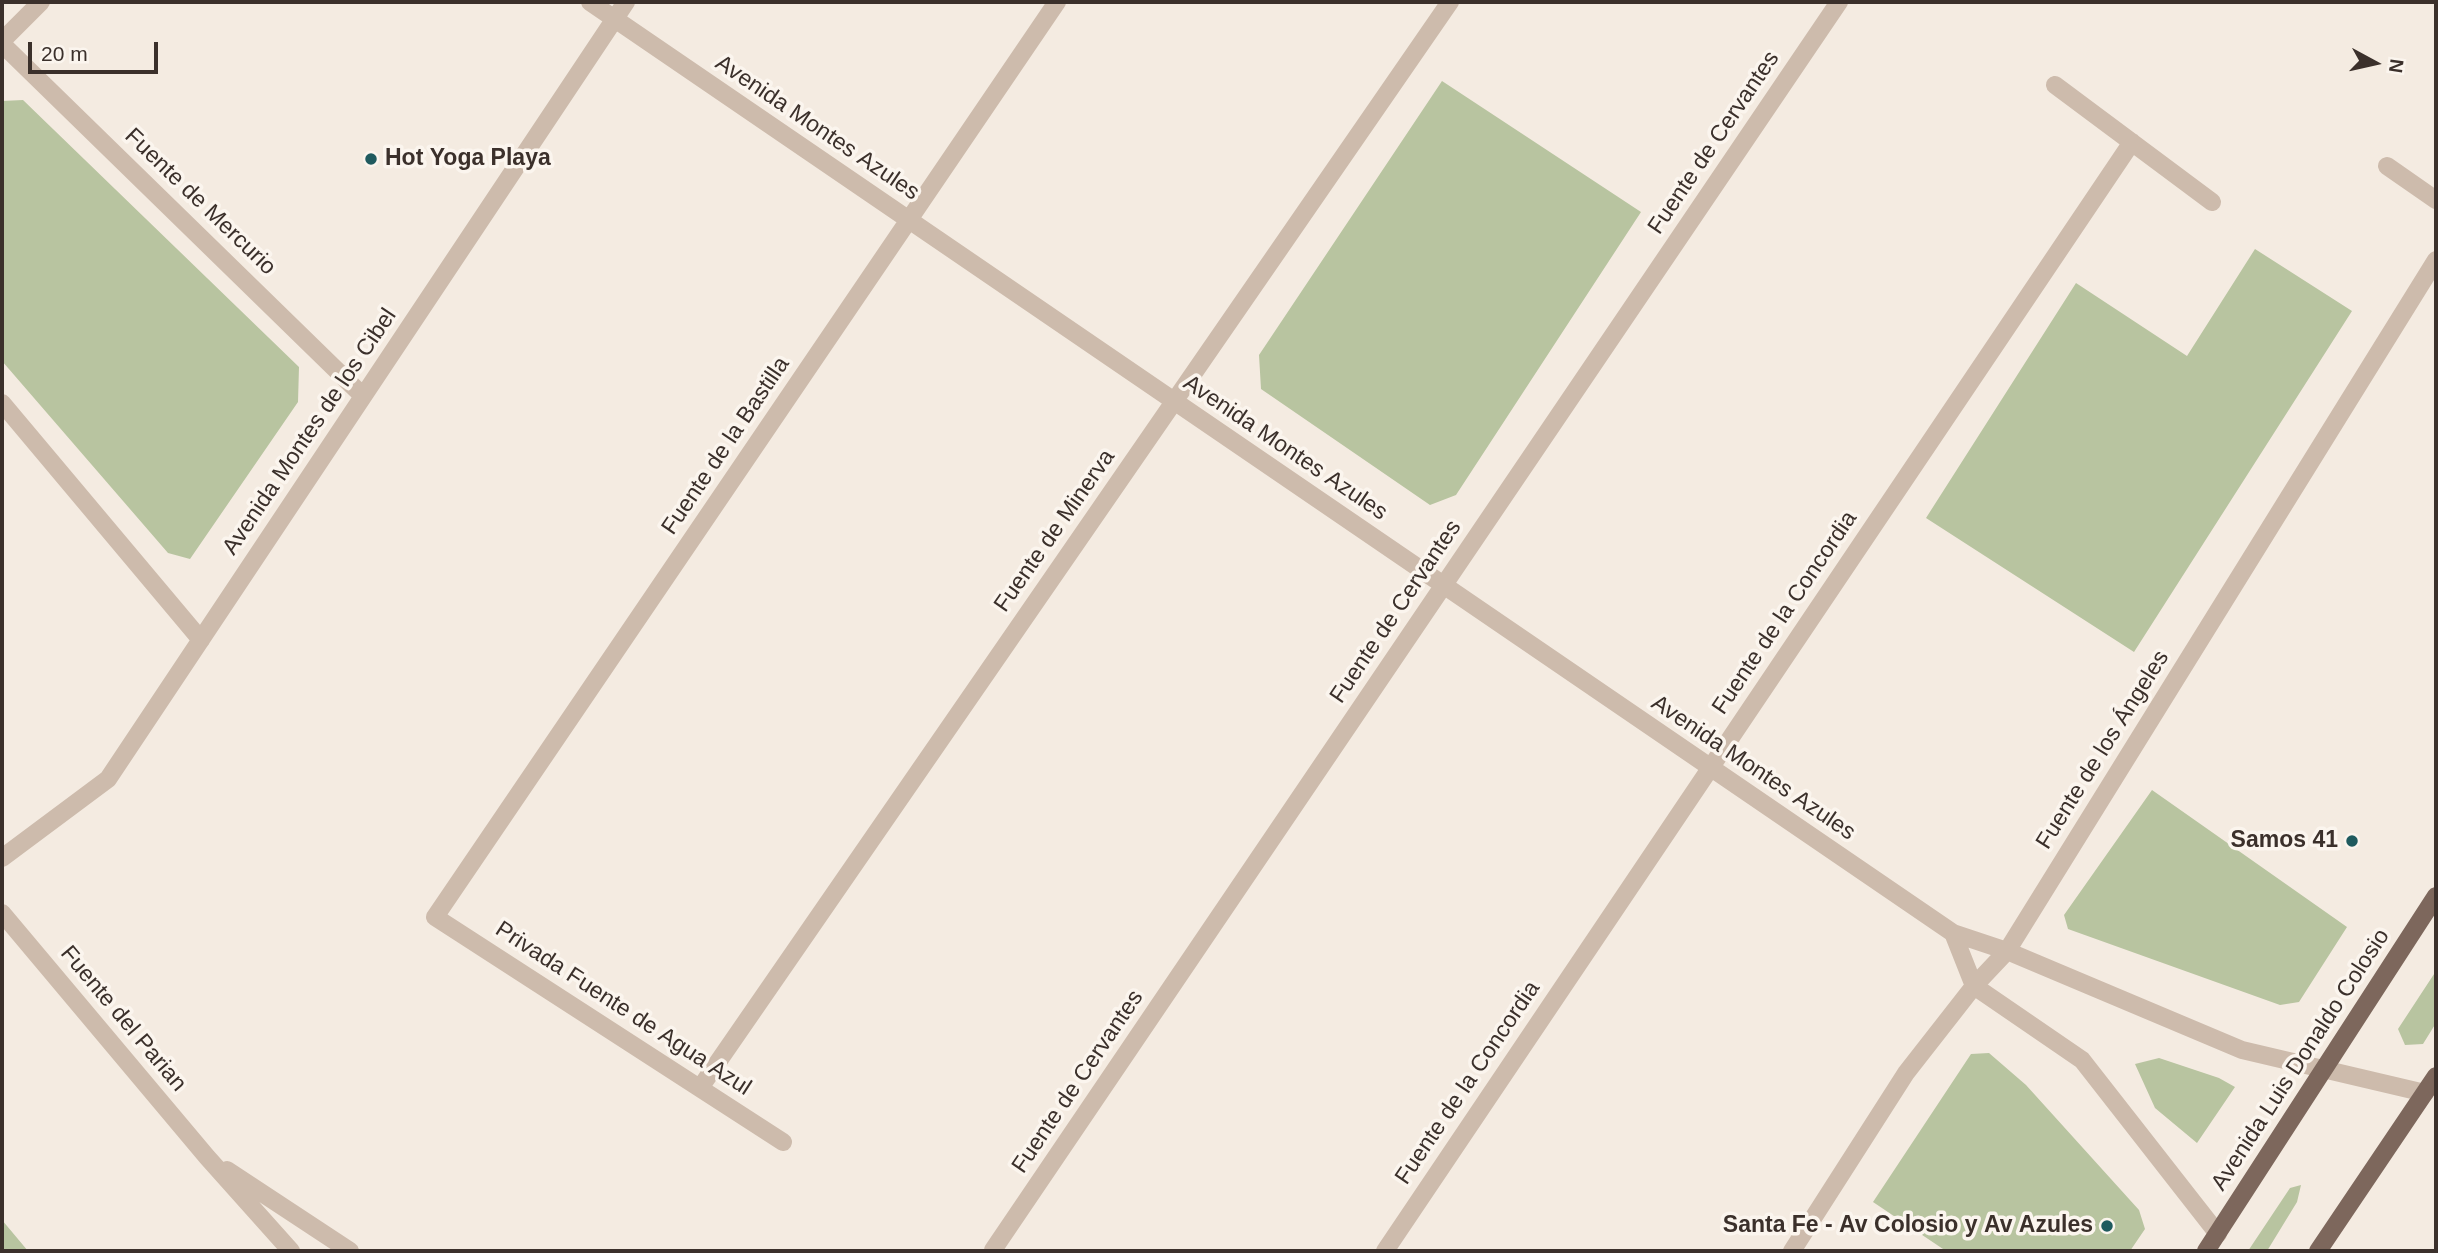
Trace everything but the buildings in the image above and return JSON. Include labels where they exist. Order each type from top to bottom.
[{"type":"main road","name":"Avenida Luis Donaldo Colosio","points":[[2206,1251],[2436,896]]},
{"type":"main road","points":[[2318,1251],[2436,1076]]},
{"type":"street","points":[[2,43],[41,2]]},
{"type":"street","name":"Avenida Montes Azules","points":[[590,2],[1954,933],[2007,951],[2242,1050],[2425,1093]]},
{"type":"street","name":"Avenida Montes de los Cibel","points":[[2,858],[108,779],[626,2]]},
{"type":"street","name":"Fuente de la Bastilla","points":[[435,917],[1057,2]]},
{"type":"street","name":"Fuente de Minerva","points":[[700,1088],[1450,2]]},
{"type":"street","name":"Fuente de Cervantes","points":[[993,1250],[1839,2]]},
{"type":"street","name":"Fuente de Mercurio","points":[[2,43],[363,396]]},
{"type":"street","points":[[2055,85],[2212,202]]},
{"type":"street","name":"Fuente de la Concordia","points":[[1384,1251],[2132,142]]},
{"type":"street","points":[[2387,166],[2436,200]]},
{"type":"street","name":"Fuente de los Ángeles","points":[[1792,1251],[1906,1073],[1974,986],[2007,951],[2436,260]]},
{"type":"street","points":[[2,402],[201,640]]},
{"type":"street","name":"Fuente del Parian","points":[[2,913],[207,1157],[291,1251]]},
{"type":"street","name":"Privada Fuente de Agua Azul","points":[[435,917],[783,1142]]},
{"type":"street","points":[[1954,933],[1974,986],[2082,1060],[2218,1234]]},
{"type":"street","name":"Fuente del Parian","points":[[207,1157],[350,1251]]},
{"type":"green space","points":[[1442,81],[1641,212],[1456,495],[1430,505],[1261,389],[1259,355]]},
{"type":"green space","points":[[23,100],[299,367],[298,402],[190,559],[168,553],[2,361],[2,101]]},
{"type":"green space","points":[[2255,249],[2352,311],[2134,652],[1926,518],[2076,283],[2187,356]]},
{"type":"green space","points":[[2152,790],[2347,927],[2299,1002],[2280,1005],[2068,929],[2064,915]]},
{"type":"green space","points":[[2436,971],[2436,1023],[2423,1044],[2405,1045],[2398,1029]]},
{"type":"green space","points":[[1989,1053],[2026,1085],[2139,1210],[2145,1229],[2130,1251],[1946,1251],[1873,1202],[1971,1054]]},
{"type":"green space","points":[[2159,1058],[2219,1078],[2235,1087],[2197,1143],[2155,1108],[2135,1064]]},
{"type":"green space","points":[[2301,1185],[2297,1202],[2267,1251],[2248,1251],[2290,1188]]},
{"type":"green space","points":[[2,1220],[28,1251],[2,1251]]},
{"type":"place","name":"Hot Yoga Playa","points":[[371,159]]},
{"type":"place","name":"Samos 41","points":[[2352,841]]},
{"type":"place","name":"Santa Fe - Av Colosio y Av Azules","points":[[2107,1226]]}]
